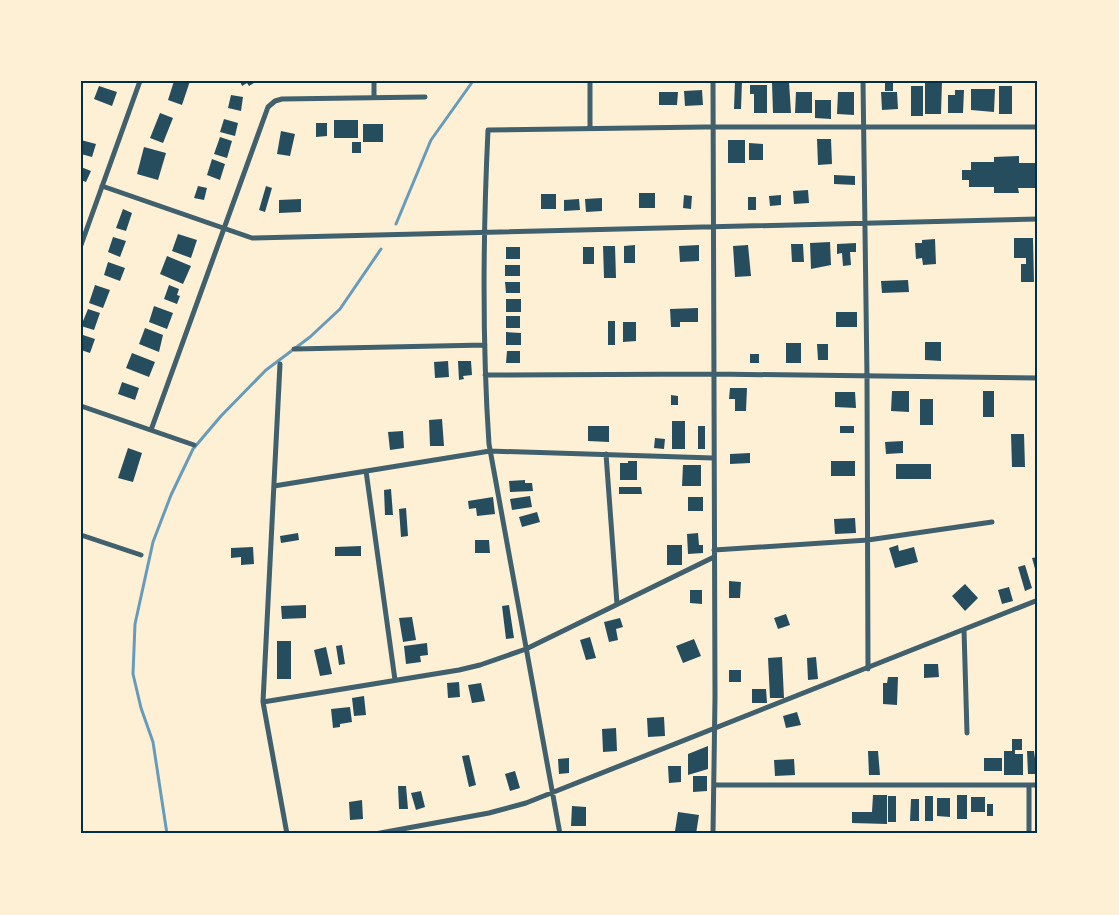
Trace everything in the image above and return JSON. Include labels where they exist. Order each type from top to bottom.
[{"type":"street","points":[[81,245],[140,81]]},
{"type":"street","points":[[374,81],[374,96]]},
{"type":"street","points":[[590,81],[590,128]]},
{"type":"street","points":[[713,81],[712,374],[715,729],[713,834]]},
{"type":"street","points":[[863,81],[868,669]]},
{"type":"street","points":[[151,430],[268,107],[275,101],[374,96],[425,97]]},
{"type":"street","points":[[560,834],[490,451],[485,375],[484,233],[488,130],[713,127],[1038,127]]},
{"type":"street","points":[[102,186],[252,238],[1038,219]]},
{"type":"street","points":[[294,349],[485,345]]},
{"type":"street","points":[[280,364],[263,702],[287,834]]},
{"type":"street","points":[[485,375],[712,374],[1038,378]]},
{"type":"street","points":[[81,406],[194,445]]},
{"type":"street","points":[[274,486],[490,451],[713,458]]},
{"type":"street","points":[[606,454],[617,604]]},
{"type":"street","points":[[366,471],[395,680]]},
{"type":"street","points":[[714,550],[868,540],[992,522]]},
{"type":"street","points":[[81,535],[141,555]]},
{"type":"street","points":[[263,702],[480,665],[526,649],[714,557]]},
{"type":"street","points":[[376,834],[489,813],[552,793],[1038,600]]},
{"type":"street","points":[[964,630],[967,733]]},
{"type":"street","points":[[714,785],[1038,786]]},
{"type":"street","points":[[1029,785],[1029,834]]},
{"type":"building","points":[[174,81],[190,81],[182,105],[168,100]]},
{"type":"building","points":[[240,81],[257,81],[249,86],[247,83],[242,86]]},
{"type":"building","points":[[735,81],[742,81],[741,109],[734,109]]},
{"type":"building","points":[[925,81],[942,81],[941,114],[925,114]]},
{"type":"building","points":[[789,82],[791,113],[773,113],[772,83]]},
{"type":"building","points":[[885,82],[893,82],[893,91],[885,91]]},
{"type":"building","points":[[750,85],[767,85],[767,113],[754,113],[754,94],[750,94]]},
{"type":"building","points":[[99,86],[117,92],[112,106],[94,99]]},
{"type":"building","points":[[911,86],[923,86],[923,116],[911,116]]},
{"type":"building","points":[[999,86],[1012,86],[1012,114],[999,114]]},
{"type":"building","points":[[971,89],[995,89],[994,112],[971,110]]},
{"type":"building","points":[[702,90],[703,105],[685,106],[684,91]]},
{"type":"building","points":[[955,90],[964,90],[963,113],[948,113],[948,95],[955,95]]},
{"type":"building","points":[[659,92],[678,92],[677,105],[659,105]]},
{"type":"building","points":[[796,92],[812,92],[812,113],[795,113]]},
{"type":"building","points":[[838,92],[854,92],[854,115],[837,114]]},
{"type":"building","points":[[881,92],[897,92],[898,109],[882,110]]},
{"type":"building","points":[[231,95],[243,97],[241,111],[228,108]]},
{"type":"building","points":[[815,100],[831,100],[831,119],[815,118]]},
{"type":"building","points":[[160,113],[173,118],[163,143],[150,138]]},
{"type":"building","points":[[224,119],[238,123],[235,136],[220,132]]},
{"type":"building","points":[[334,120],[358,120],[358,138],[334,138]]},
{"type":"building","points":[[316,123],[327,123],[327,136],[316,137]]},
{"type":"building","points":[[363,124],[383,124],[383,142],[363,142]]},
{"type":"building","points":[[281,131],[295,134],[290,156],[277,154]]},
{"type":"building","points":[[220,137],[232,141],[227,158],[214,154]]},
{"type":"building","points":[[817,139],[831,139],[832,164],[818,165]]},
{"type":"building","points":[[81,140],[96,144],[92,157],[81,154]]},
{"type":"building","points":[[728,140],[745,140],[745,163],[728,163]]},
{"type":"building","points":[[352,142],[361,142],[361,153],[352,153]]},
{"type":"building","points":[[749,143],[763,144],[763,160],[749,160]]},
{"type":"building","points":[[144,147],[166,153],[158,180],[137,174]]},
{"type":"building","points":[[1019,156],[1019,163],[1038,163],[1038,188],[1018,188],[1019,193],[994,193],[994,187],[969,187],[969,180],[962,180],[962,170],[971,170],[971,162],[994,162],[994,157]]},
{"type":"building","points":[[212,159],[225,164],[220,180],[207,175]]},
{"type":"building","points":[[81,167],[91,171],[86,182],[81,180]]},
{"type":"building","points":[[834,175],[855,176],[855,185],[834,184]]},
{"type":"building","points":[[198,186],[207,188],[204,200],[194,198]]},
{"type":"building","points":[[266,186],[272,188],[265,212],[259,210]]},
{"type":"building","points":[[808,190],[809,203],[794,204],[793,191]]},
{"type":"building","points":[[639,193],[655,193],[655,208],[639,208]]},
{"type":"building","points":[[541,194],[556,194],[556,209],[541,209]]},
{"type":"building","points":[[684,195],[692,196],[691,209],[683,208]]},
{"type":"building","points":[[781,195],[781,205],[770,206],[769,196]]},
{"type":"building","points":[[748,197],[756,197],[756,210],[748,210]]},
{"type":"building","points":[[602,198],[602,211],[586,212],[585,199]]},
{"type":"building","points":[[301,199],[301,212],[279,213],[279,200]]},
{"type":"building","points":[[579,199],[580,210],[564,211],[564,200]]},
{"type":"building","points":[[123,209],[132,213],[126,231],[116,228]]},
{"type":"building","points":[[178,234],[197,240],[191,258],[172,251]]},
{"type":"building","points":[[113,237],[126,241],[120,257],[108,252]]},
{"type":"building","points":[[1014,238],[1033,238],[1034,282],[1021,282],[1021,264],[1026,264],[1026,258],[1014,258]]},
{"type":"building","points":[[935,239],[936,264],[923,265],[922,258],[916,259],[915,243],[922,243],[922,240]]},
{"type":"building","points":[[830,242],[831,265],[811,269],[810,243]]},
{"type":"building","points":[[856,243],[856,252],[850,252],[851,265],[843,266],[842,253],[837,254],[837,244]]},
{"type":"building","points":[[791,244],[803,244],[804,262],[792,262]]},
{"type":"building","points":[[635,245],[635,263],[624,263],[624,246]]},
{"type":"building","points":[[699,245],[699,261],[680,262],[679,246]]},
{"type":"building","points":[[748,245],[751,276],[735,277],[733,246]]},
{"type":"building","points":[[603,246],[615,246],[616,278],[604,278]]},
{"type":"building","points":[[506,247],[520,247],[520,259],[506,259]]},
{"type":"building","points":[[583,247],[594,247],[594,264],[583,264]]},
{"type":"building","points":[[167,256],[191,266],[183,284],[160,274]]},
{"type":"building","points":[[108,262],[125,268],[120,281],[104,275]]},
{"type":"building","points":[[505,265],[520,265],[520,276],[505,276]]},
{"type":"building","points":[[908,280],[909,292],[882,293],[881,281]]},
{"type":"building","points":[[505,282],[520,282],[520,293],[506,293]]},
{"type":"building","points":[[95,285],[110,290],[103,308],[89,303]]},
{"type":"building","points":[[169,285],[179,289],[177,295],[180,296],[177,304],[164,299]]},
{"type":"building","points":[[506,299],[521,299],[521,312],[506,312]]},
{"type":"building","points":[[154,306],[173,313],[167,329],[149,322]]},
{"type":"building","points":[[698,308],[698,322],[680,322],[680,327],[671,327],[670,309]]},
{"type":"building","points":[[88,309],[100,313],[94,330],[81,326]]},
{"type":"building","points":[[836,312],[857,312],[857,327],[836,327]]},
{"type":"building","points":[[506,316],[520,316],[520,328],[506,328]]},
{"type":"building","points":[[608,321],[615,321],[615,345],[608,345]]},
{"type":"building","points":[[623,322],[636,322],[636,341],[623,342]]},
{"type":"building","points":[[145,328],[163,335],[159,352],[139,344]]},
{"type":"building","points":[[506,332],[521,333],[521,345],[506,345]]},
{"type":"building","points":[[83,335],[95,339],[90,353],[81,350]]},
{"type":"building","points":[[925,342],[941,342],[941,361],[925,360]]},
{"type":"building","points":[[786,343],[801,343],[801,363],[786,363]]},
{"type":"building","points":[[817,344],[828,344],[828,360],[818,360]]},
{"type":"building","points":[[507,351],[520,351],[520,363],[506,363]]},
{"type":"building","points":[[132,353],[155,362],[149,377],[126,368]]},
{"type":"building","points":[[750,354],[759,354],[759,363],[750,363]]},
{"type":"building","points":[[448,361],[449,377],[435,378],[434,362]]},
{"type":"building","points":[[458,361],[471,361],[472,375],[463,376],[464,379],[459,380]]},
{"type":"building","points":[[122,382],[139,388],[135,400],[118,394]]},
{"type":"building","points":[[730,388],[747,388],[746,411],[735,411],[735,399],[729,399]]},
{"type":"building","points":[[892,391],[909,391],[909,412],[891,411]]},
{"type":"building","points":[[983,391],[994,391],[994,417],[983,417]]},
{"type":"building","points":[[835,392],[855,392],[856,408],[835,407]]},
{"type":"building","points":[[671,395],[678,396],[678,405],[671,405]]},
{"type":"building","points":[[920,399],[933,399],[933,425],[920,425]]},
{"type":"building","points":[[442,419],[444,446],[430,446],[429,420]]},
{"type":"building","points":[[672,421],[685,421],[685,449],[672,449]]},
{"type":"building","points":[[588,426],[609,426],[609,442],[588,441]]},
{"type":"building","points":[[698,426],[705,426],[705,449],[698,449]]},
{"type":"building","points":[[840,426],[854,426],[854,433],[840,433]]},
{"type":"building","points":[[403,431],[404,448],[390,450],[388,432]]},
{"type":"building","points":[[1011,434],[1024,434],[1025,467],[1012,467]]},
{"type":"building","points":[[655,438],[665,439],[664,449],[654,448]]},
{"type":"building","points":[[903,441],[903,453],[886,454],[885,442]]},
{"type":"building","points":[[128,448],[142,453],[133,482],[118,478]]},
{"type":"building","points":[[750,453],[750,463],[730,464],[730,454]]},
{"type":"building","points":[[628,461],[637,461],[637,480],[620,480],[620,463],[628,463]]},
{"type":"building","points":[[831,461],[855,461],[855,476],[831,476]]},
{"type":"building","points":[[896,464],[931,464],[931,479],[896,479]]},
{"type":"building","points":[[683,465],[701,465],[701,486],[682,486]]},
{"type":"building","points":[[525,480],[525,483],[532,483],[533,491],[510,492],[509,481]]},
{"type":"building","points":[[619,487],[641,487],[642,494],[619,494]]},
{"type":"building","points":[[391,489],[393,515],[385,515],[384,490]]},
{"type":"building","points":[[530,496],[532,507],[512,510],[510,499]]},
{"type":"building","points":[[493,497],[495,514],[477,516],[476,508],[469,509],[468,501]]},
{"type":"building","points":[[688,497],[703,497],[703,511],[688,511]]},
{"type":"building","points":[[406,508],[408,536],[401,537],[399,509]]},
{"type":"building","points":[[537,512],[540,522],[522,527],[519,517]]},
{"type":"building","points":[[855,518],[856,533],[835,534],[834,519]]},
{"type":"building","points":[[298,533],[299,540],[281,543],[280,536]]},
{"type":"building","points":[[698,533],[699,545],[703,545],[703,553],[688,554],[687,534]]},
{"type":"building","points":[[475,540],[489,540],[490,553],[475,553]]},
{"type":"building","points":[[667,545],[682,545],[682,565],[667,565]]},
{"type":"building","points":[[898,545],[899,551],[914,547],[918,562],[895,568],[889,548]]},
{"type":"building","points":[[361,546],[361,556],[335,556],[335,547]]},
{"type":"building","points":[[253,547],[254,564],[241,565],[241,557],[231,558],[231,548]]},
{"type":"building","points":[[1038,557],[1038,575],[1037,576],[1032,558]]},
{"type":"building","points":[[1025,565],[1032,588],[1025,591],[1018,567]]},
{"type":"building","points":[[729,581],[741,582],[740,598],[729,598]]},
{"type":"building","points":[[965,584],[978,598],[965,611],[952,596]]},
{"type":"building","points":[[1009,587],[1013,601],[1002,604],[998,590]]},
{"type":"building","points":[[690,590],[702,590],[702,604],[690,603]]},
{"type":"building","points":[[306,605],[306,618],[282,619],[281,606]]},
{"type":"building","points":[[509,605],[514,638],[506,639],[502,606]]},
{"type":"building","points":[[786,614],[790,625],[778,629],[774,618]]},
{"type":"building","points":[[412,617],[416,640],[403,642],[399,618]]},
{"type":"building","points":[[620,618],[623,627],[616,629],[618,640],[609,642],[604,622]]},
{"type":"building","points":[[590,637],[596,658],[586,660],[580,640]]},
{"type":"building","points":[[694,639],[701,656],[683,663],[676,646]]},
{"type":"building","points":[[277,641],[291,641],[291,679],[277,679]]},
{"type":"building","points":[[427,643],[428,655],[420,656],[421,662],[406,664],[404,646]]},
{"type":"building","points":[[342,645],[345,664],[339,665],[336,646]]},
{"type":"building","points":[[326,647],[332,674],[320,676],[314,650]]},
{"type":"building","points":[[782,657],[784,698],[770,698],[768,658]]},
{"type":"building","points":[[816,657],[818,679],[808,680],[807,658]]},
{"type":"building","points":[[924,664],[938,664],[939,677],[924,678]]},
{"type":"building","points":[[729,670],[741,670],[741,682],[729,682]]},
{"type":"building","points":[[888,677],[898,677],[897,705],[883,704],[883,683],[887,683]]},
{"type":"building","points":[[459,682],[460,697],[448,698],[447,683]]},
{"type":"building","points":[[481,683],[485,701],[472,703],[468,685]]},
{"type":"building","points":[[752,689],[766,689],[767,703],[752,703]]},
{"type":"building","points":[[364,696],[366,715],[354,716],[352,698]]},
{"type":"building","points":[[350,707],[352,722],[340,724],[340,727],[333,728],[331,709]]},
{"type":"building","points":[[797,712],[801,725],[786,728],[783,716]]},
{"type":"building","points":[[664,717],[665,736],[648,737],[647,718]]},
{"type":"building","points":[[616,728],[617,751],[603,752],[602,729]]},
{"type":"building","points":[[1012,739],[1022,739],[1022,750],[1015,750],[1015,754],[1023,754],[1023,775],[1004,775],[1004,751],[1012,751]]},
{"type":"building","points":[[708,746],[708,769],[688,775],[688,754]]},
{"type":"building","points":[[868,751],[878,751],[880,775],[869,775]]},
{"type":"building","points":[[1027,751],[1034,751],[1037,774],[1028,774]]},
{"type":"building","points":[[469,755],[476,785],[469,787],[462,756]]},
{"type":"building","points":[[569,758],[569,773],[559,774],[558,759]]},
{"type":"building","points":[[984,758],[1002,758],[1002,771],[984,771]]},
{"type":"building","points":[[794,759],[795,775],[775,776],[774,760]]},
{"type":"building","points":[[668,766],[681,766],[681,782],[669,783]]},
{"type":"building","points":[[515,771],[520,788],[510,791],[505,774]]},
{"type":"building","points":[[693,776],[707,776],[707,791],[693,792]]},
{"type":"building","points":[[398,786],[406,786],[408,809],[399,809]]},
{"type":"building","points":[[421,791],[425,807],[416,810],[411,793]]},
{"type":"building","points":[[873,795],[887,795],[887,824],[852,823],[852,812],[872,812]]},
{"type":"building","points":[[957,795],[967,795],[967,819],[957,819]]},
{"type":"building","points":[[888,796],[896,796],[896,822],[888,822]]},
{"type":"building","points":[[925,796],[933,796],[933,821],[925,821]]},
{"type":"building","points":[[971,797],[985,797],[985,812],[971,812]]},
{"type":"building","points":[[937,798],[950,798],[950,817],[937,816]]},
{"type":"building","points":[[911,799],[919,799],[919,821],[910,821]]},
{"type":"building","points":[[362,800],[363,819],[350,820],[349,802]]},
{"type":"building","points":[[987,804],[993,804],[993,816],[987,816]]},
{"type":"building","points":[[572,806],[586,807],[586,826],[571,826]]},
{"type":"building","points":[[678,812],[699,815],[696,834],[675,831]]},
{"type":"waterway","points":[[396,224],[431,140],[473,81]]},
{"type":"waterway","points":[[167,834],[153,742],[141,708],[133,674],[135,624],[153,542],[171,495],[193,449],[221,416],[266,370],[310,337],[340,309],[381,249]]}]
